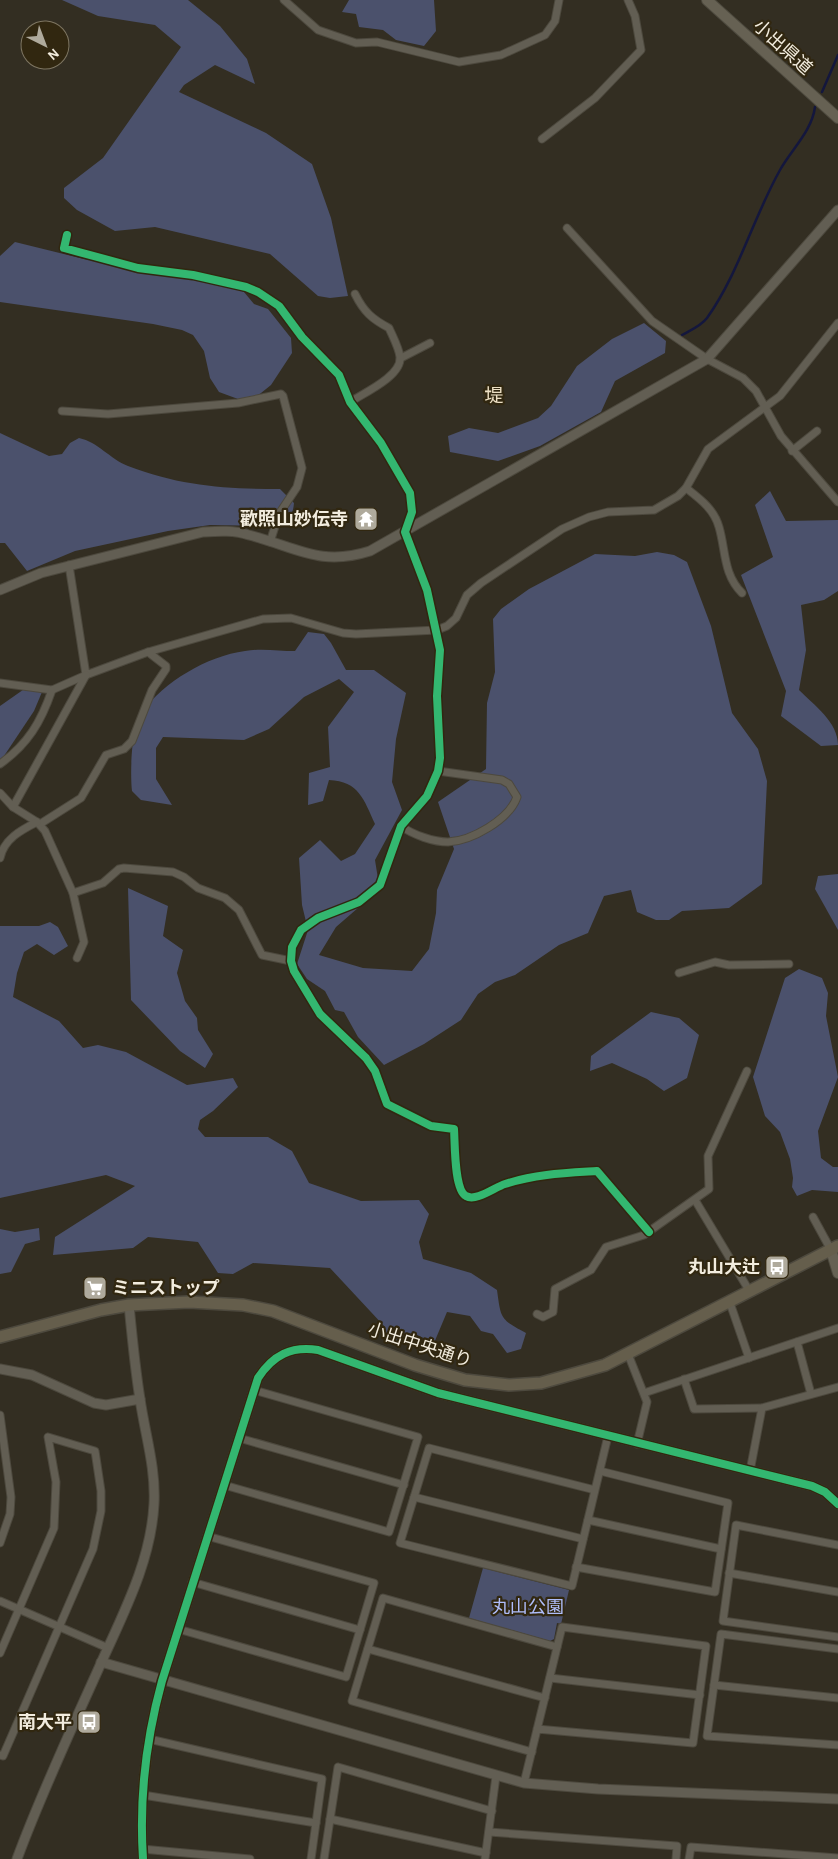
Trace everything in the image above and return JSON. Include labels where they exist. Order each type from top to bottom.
[{"type":"main road","name":"小出県道","points":[[707,0],[838,118]]},
{"type":"main road","name":"小出中央通り","points":[[0,1337],[101,1310],[129,1305],[189,1302],[251,1306],[273,1311],[415,1365],[465,1380],[510,1385],[541,1383],[578,1375],[628,1354],[834,1248]]},
{"type":"main road","points":[[834,1248],[838,1274]]},
{"type":"street","points":[[284,0],[318,30],[356,43],[377,42],[459,62],[501,55],[546,35],[555,21],[559,0]]},
{"type":"street","points":[[542,139],[608,86],[641,50],[635,16],[628,0]]},
{"type":"street","points":[[0,590],[41,573],[68,565],[203,532],[228,531],[310,555],[342,558],[370,551],[707,359],[838,210]]},
{"type":"street","points":[[567,228],[652,321],[707,359],[743,378],[756,391],[764,408],[792,452],[838,502]]},
{"type":"street","points":[[67,235],[64,248],[138,268],[193,275],[258,292],[286,314],[302,337],[339,375],[350,402],[381,442],[410,493],[412,512],[404,532],[427,590],[437,630],[441,662],[437,696],[440,758],[438,771],[428,796],[401,826],[380,885],[359,902],[318,918],[301,930],[292,947],[291,961],[294,971],[320,1014],[366,1058],[375,1071],[387,1104],[431,1126],[454,1129],[459,1189],[466,1196],[473,1198],[505,1184],[540,1174],[597,1171],[648,1232]]},
{"type":"street","points":[[355,294],[364,311],[372,319],[389,328],[401,358]]},
{"type":"street","points":[[0,683],[52,690],[148,652],[263,619],[278,617],[291,618],[343,633],[437,630],[452,622],[468,595],[481,583],[562,529],[589,517],[608,512],[654,510],[664,505],[686,488],[708,449],[780,396],[838,323]]},
{"type":"street","points":[[350,402],[390,377],[396,370],[401,358],[430,343]]},
{"type":"street","points":[[62,411],[108,414],[238,403],[281,394],[284,396],[302,468],[297,487],[279,514],[270,542]]},
{"type":"street","points":[[792,452],[817,431]]},
{"type":"street","points":[[686,488],[711,511],[718,526],[728,572],[734,584],[742,592]]},
{"type":"street","points":[[14,807],[86,675],[68,565]]},
{"type":"street","points":[[0,858],[8,841],[21,830],[38,823],[81,798],[106,755],[124,749],[132,741],[136,726],[152,690],[166,669],[166,666],[148,652]]},
{"type":"street","points":[[0,764],[24,744],[37,728],[52,690]]},
{"type":"street","points":[[401,826],[415,834],[449,842],[467,837],[484,829],[504,816],[515,803],[517,797],[514,790],[502,780],[438,771]]},
{"type":"street","points":[[0,793],[14,807],[38,823],[56,852],[73,893],[84,942],[77,958]]},
{"type":"street","points":[[73,893],[103,883],[119,869],[173,872],[198,888],[233,904],[243,917],[255,946],[262,955],[291,961]]},
{"type":"street","points":[[679,972],[715,962],[729,965],[790,964]]},
{"type":"street","points":[[538,1314],[543,1317],[553,1312],[555,1289],[591,1270],[606,1247],[632,1240],[648,1232],[709,1189],[708,1156],[747,1071]]},
{"type":"street","points":[[694,1200],[750,1292]]},
{"type":"street","points":[[813,1217],[834,1248]]},
{"type":"street","points":[[730,1302],[748,1358]]},
{"type":"street","points":[[17,1859],[42,1797],[108,1648],[146,1555],[152,1531],[154,1474],[140,1399],[129,1305]]},
{"type":"street","points":[[644,1393],[838,1328]]},
{"type":"street","points":[[796,1342],[811,1394]]},
{"type":"street","points":[[143,1859],[142,1795],[149,1739],[162,1680],[254,1390],[265,1367],[276,1357],[287,1351],[303,1348],[318,1350],[438,1393],[812,1486],[825,1492],[838,1504]]},
{"type":"street","points":[[628,1354],[647,1402],[637,1444]]},
{"type":"street","points":[[0,1369],[32,1375],[94,1403],[106,1405],[140,1399]]},
{"type":"street","points":[[684,1379],[694,1409],[762,1408],[838,1387]]},
{"type":"street","points":[[224,1485],[389,1532],[404,1485],[418,1437],[254,1390]]},
{"type":"street","points":[[750,1471],[762,1408]]},
{"type":"street","points":[[0,1416],[11,1497],[10,1514],[0,1543]]},
{"type":"street","points":[[595,1490],[429,1448],[400,1543],[572,1586],[608,1436]]},
{"type":"street","points":[[0,1653],[54,1528],[56,1482],[48,1437],[95,1452],[101,1491],[98,1531],[86,1568],[3,1756],[0,1755]]},
{"type":"street","points":[[239,1438],[404,1485]]},
{"type":"street","points":[[576,1568],[715,1592],[728,1503],[600,1471]]},
{"type":"street","points":[[414,1497],[583,1539]]},
{"type":"street","points":[[588,1520],[721,1549]]},
{"type":"street","points":[[838,1545],[736,1524],[723,1621],[838,1637]]},
{"type":"street","points":[[178,1630],[346,1677],[374,1583],[208,1536]]},
{"type":"street","points":[[729,1573],[838,1592]]},
{"type":"street","points":[[192,1582],[360,1630]]},
{"type":"street","points":[[532,1752],[352,1700],[383,1598],[557,1647]]},
{"type":"street","points":[[0,1601],[108,1648]]},
{"type":"street","points":[[524,1783],[532,1752],[537,1729],[562,1627],[706,1646],[693,1743],[537,1729]]},
{"type":"street","points":[[838,1650],[722,1634],[707,1736],[838,1745]]},
{"type":"street","points":[[368,1649],[545,1698]]},
{"type":"street","points":[[101,1662],[524,1783],[598,1789],[838,1799]]},
{"type":"street","points":[[550,1678],[700,1695]]},
{"type":"street","points":[[714,1685],[838,1698]]},
{"type":"street","points":[[149,1739],[322,1779],[311,1859]]},
{"type":"street","points":[[324,1859],[338,1767],[492,1811]]},
{"type":"street","points":[[330,1820],[486,1856],[496,1776]]},
{"type":"street","points":[[142,1795],[316,1823]]},
{"type":"street","points":[[489,1832],[677,1846],[676,1859]]},
{"type":"street","points":[[689,1859],[691,1847],[838,1858]]},
{"type":"street","points":[[142,1849],[250,1859]]},
{"type":"green space","points":[[62,0],[188,0],[220,26],[247,59],[255,84],[215,65],[184,85],[179,92],[266,133],[312,164],[331,218],[348,296],[330,298],[318,296],[270,254],[155,227],[115,231],[77,210],[64,198],[64,188],[103,158],[181,47],[155,25],[98,16]]},
{"type":"green space","points":[[349,0],[434,0],[436,31],[424,46],[396,40],[383,30],[359,27],[356,14],[342,12]]},
{"type":"green space","points":[[15,242],[84,259],[221,282],[244,292],[254,304],[268,309],[291,338],[292,353],[271,385],[256,397],[238,399],[219,392],[210,378],[204,351],[193,335],[182,330],[153,324],[0,302],[0,256]]},
{"type":"green space","points":[[644,323],[666,341],[665,353],[615,381],[601,412],[540,446],[498,461],[450,452],[448,436],[469,428],[498,433],[538,418],[551,406],[577,366],[612,339]]},
{"type":"green space","points":[[0,433],[49,456],[62,454],[70,443],[79,438],[92,443],[128,466],[166,478],[221,487],[280,489],[294,503],[291,515],[277,526],[210,525],[168,531],[75,551],[27,571],[5,543],[0,543]]},
{"type":"green space","points":[[770,491],[786,521],[838,520],[838,591],[824,600],[801,605],[806,650],[799,690],[830,721],[837,737],[838,745],[821,746],[781,716],[786,691],[741,575],[773,557],[755,505]]},
{"type":"green space","points":[[657,552],[674,555],[687,562],[711,626],[732,713],[758,749],[767,781],[762,884],[729,908],[682,911],[669,920],[656,920],[637,912],[631,890],[604,896],[588,933],[559,945],[515,975],[495,982],[478,994],[461,1020],[424,1044],[384,1065],[358,1037],[344,1012],[335,1010],[325,991],[307,979],[297,964],[308,930],[302,905],[299,858],[320,840],[341,861],[355,854],[375,824],[359,793],[354,788],[339,781],[329,780],[323,801],[308,805],[309,773],[330,767],[328,727],[354,692],[339,679],[304,697],[269,729],[244,740],[163,737],[156,748],[156,779],[172,805],[141,800],[132,791],[132,750],[138,719],[151,701],[174,681],[188,672],[216,658],[245,651],[295,651],[308,632],[324,634],[346,670],[374,670],[406,693],[396,739],[392,782],[402,810],[375,860],[378,879],[366,901],[336,927],[319,955],[363,968],[412,971],[429,949],[436,913],[437,890],[454,849],[438,802],[486,769],[487,703],[495,672],[493,619],[501,609],[529,589],[595,554],[635,556]]},
{"type":"green space","points":[[30,685],[40,687],[42,692],[34,711],[0,762],[0,706]]},
{"type":"green space","points":[[838,874],[838,930],[815,889],[818,876]]},
{"type":"green space","points":[[128,888],[168,906],[163,936],[183,950],[177,973],[185,1001],[197,1018],[198,1030],[213,1054],[205,1068],[180,1051],[131,1000]]},
{"type":"green space","points":[[50,922],[58,927],[68,946],[54,955],[37,944],[24,952],[17,973],[13,997],[59,1021],[83,1048],[98,1045],[126,1052],[187,1085],[233,1078],[238,1087],[213,1111],[200,1120],[198,1129],[205,1137],[268,1137],[292,1151],[309,1183],[361,1201],[419,1200],[429,1214],[419,1242],[423,1259],[471,1273],[497,1290],[503,1317],[506,1321],[526,1333],[521,1349],[507,1353],[493,1334],[481,1331],[470,1316],[447,1312],[434,1343],[413,1333],[401,1342],[384,1340],[384,1326],[330,1268],[253,1263],[233,1274],[218,1273],[198,1242],[148,1237],[133,1248],[53,1255],[55,1237],[135,1186],[106,1175],[0,1198],[0,926],[39,926]]},
{"type":"green space","points":[[799,969],[822,978],[828,993],[826,1016],[838,1077],[818,1131],[821,1158],[833,1167],[838,1167],[838,1192],[812,1190],[797,1196],[792,1187],[793,1178],[790,1159],[780,1132],[765,1116],[753,1077],[785,978]]},
{"type":"green space","points":[[651,1012],[679,1018],[699,1035],[687,1078],[664,1091],[647,1079],[612,1063],[590,1071],[591,1056]]},
{"type":"green space","points":[[39,1228],[40,1240],[25,1244],[11,1272],[0,1274],[0,1229],[15,1232]]},
{"type":"green space","name":"丸山公園","points":[[483,1568],[569,1590],[561,1624],[557,1623],[554,1639],[550,1641],[469,1618]]},
{"type":"waterway","points":[[822,92],[838,55]]},
{"type":"waterway","points":[[682,335],[705,321],[718,301],[737,264],[770,188],[806,132],[815,107]]},
{"type":"cycle path","points":[[67,235],[64,248],[138,268],[193,275],[246,287],[258,292],[279,306],[302,337],[339,375],[350,402],[381,443],[410,493],[412,512],[405,532],[427,590],[440,650],[437,696],[440,758],[438,771],[427,796],[401,826],[380,885],[359,902],[318,918],[301,930],[292,947],[291,961],[294,971],[320,1014],[366,1058],[375,1071],[387,1104],[431,1126],[454,1129],[457,1176],[462,1192],[466,1196],[480,1196],[505,1184],[528,1178],[551,1174],[597,1171],[649,1232]]},
{"type":"cycle path","points":[[143,1859],[143,1791],[156,1703],[258,1378],[276,1358],[299,1349],[318,1350],[438,1393],[812,1486],[825,1492],[838,1504]]},
{"type":"place","name":"歡照山妙伝寺","points":[[366,519]]},
{"type":"place","name":"丸山大辻","points":[[777,1267]]},
{"type":"place","name":"ミニストップ","points":[[95,1288]]},
{"type":"place","name":"南大平","points":[[89,1722]]},
{"type":"district","name":"堤","points":[[494,395]]}]
